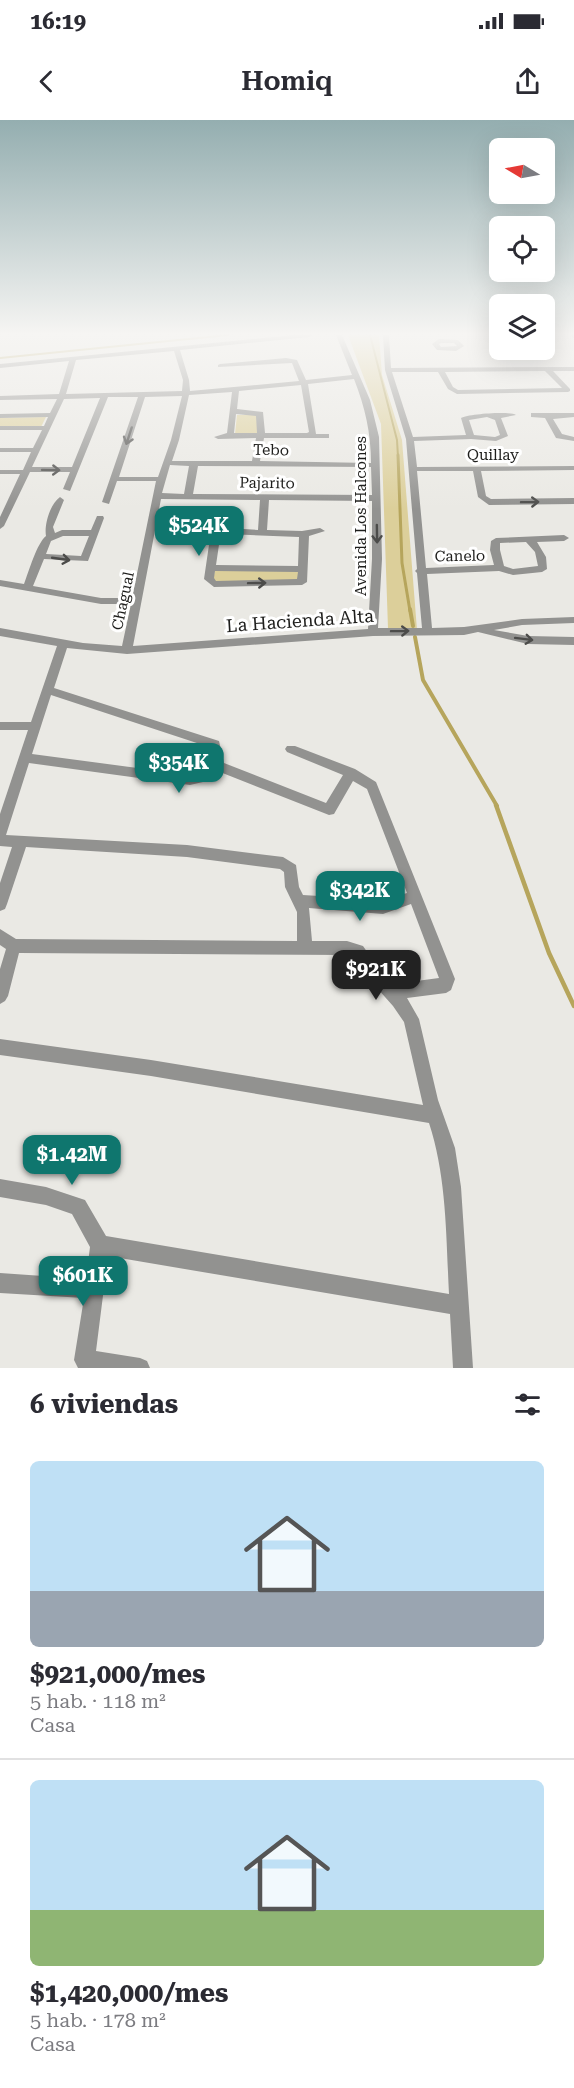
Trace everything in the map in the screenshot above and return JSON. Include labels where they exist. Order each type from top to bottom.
[{"type":"street","points":[[0,398],[134,393]]},
{"type":"street","points":[[106,502],[143,393]]},
{"type":"street","name":"Chagual","points":[[127,650],[161,479],[186,393]]},
{"type":"street","points":[[232,435],[230,432],[237,393]]},
{"type":"street","points":[[305,393],[313,433],[310,435]]},
{"type":"street","name":"Avenida Los Halcones","points":[[362,393],[374,426],[376,465],[377,559],[373,632]]},
{"type":"street","points":[[395,393],[410,439],[427,631]]},
{"type":"street","points":[[67,489],[105,394]]},
{"type":"street","points":[[0,526],[62,396]]},
{"type":"street","points":[[256,464],[259,413],[263,403]]},
{"type":"street","points":[[233,411],[259,413]]},
{"type":"street","points":[[0,416],[53,415]]},
{"type":"street","points":[[471,437],[466,417],[512,415]]},
{"type":"street","points":[[534,415],[574,415]]},
{"type":"street","points":[[549,416],[559,436],[574,439]]},
{"type":"street","points":[[495,417],[504,435],[501,439]]},
{"type":"street","points":[[0,428],[47,428]]},
{"type":"street","points":[[218,437],[232,435],[326,436]]},
{"type":"street","points":[[410,439],[471,437],[501,439],[510,442]]},
{"type":"street","points":[[0,450],[36,450]]},
{"type":"street","name":"Tebo","points":[[166,463],[376,465]]},
{"type":"street","points":[[188,496],[194,463]]},
{"type":"street","name":"Quillay","points":[[413,469],[574,468]]},
{"type":"street","points":[[477,469],[482,497],[487,501],[574,501]]},
{"type":"street","points":[[0,472],[74,470]]},
{"type":"street","points":[[115,479],[161,479]]},
{"type":"street","points":[[0,495],[14,495]]},
{"type":"street","name":"Pajarito","points":[[158,496],[376,498]]},
{"type":"street","points":[[262,531],[265,497]]},
{"type":"street","points":[[51,537],[49,528],[60,500]]},
{"type":"street","points":[[39,556],[82,560],[87,557],[100,518]]},
{"type":"street","points":[[203,529],[214,529],[219,533],[262,531],[302,534],[320,531]]},
{"type":"street","points":[[28,587],[45,542],[51,537],[62,533],[95,533]]},
{"type":"street","points":[[219,533],[215,538],[209,579],[212,583],[302,582],[304,538],[302,534]]},
{"type":"street","points":[[500,568],[495,550],[497,540],[564,538]]},
{"type":"street","name":"Canelo","points":[[420,571],[500,568],[513,572],[542,569],[543,564],[531,539]]},
{"type":"street","points":[[211,568],[302,569]]},
{"type":"street","points":[[0,584],[101,601],[137,600]]},
{"type":"street","name":"La Hacienda Alta","points":[[0,632],[63,643],[127,650],[373,632],[475,630],[522,622],[574,620]]},
{"type":"street","name":"La Hacienda Alta","points":[[475,630],[528,640],[574,641]]},
{"type":"street","points":[[0,834],[63,643]]},
{"type":"street","points":[[48,690],[215,744],[218,766]]},
{"type":"street","points":[[0,726],[37,726]]},
{"type":"street","points":[[291,748],[351,773],[372,786],[448,983],[391,992]]},
{"type":"street","points":[[26,758],[190,780],[201,778],[218,766]]},
{"type":"street","points":[[218,766],[329,810],[351,773]]},
{"type":"street","points":[[0,840],[187,851],[283,862],[291,869],[292,887],[304,912],[305,948]]},
{"type":"street","points":[[0,904],[21,841]]},
{"type":"street","points":[[300,901],[383,907],[414,897]]},
{"type":"street","points":[[0,996],[7,941],[354,949],[406,1010],[415,1029],[434,1115],[450,1167],[463,1368]]},
{"type":"street","points":[[0,1047],[151,1068],[434,1115]]},
{"type":"street","points":[[0,1188],[46,1196],[78,1207],[100,1245],[84,1360],[140,1368]]},
{"type":"street","points":[[100,1245],[459,1306]]},
{"type":"street","points":[[0,1283],[95,1289]]},
{"type":"shaded area","points":[[370,393],[388,393],[402,440],[417,630],[388,628],[381,424]]},
{"type":"shaded area","points":[[237,415],[259,415],[257,435],[235,434]]},
{"type":"shaded area","points":[[46,417],[41,427],[0,426],[0,418]]},
{"type":"shaded area","points":[[215,570],[298,570],[299,582],[213,581]]},
{"type":"waterway","points":[[385,393],[397,440],[398,457]]},
{"type":"waterway","points":[[398,455],[402,563],[410,611]]},
{"type":"waterway","points":[[410,609],[413,626]]},
{"type":"waterway","points":[[415,637],[423,680],[497,806]]},
{"type":"waterway","points":[[496,805],[549,953],[574,1006]]}]
